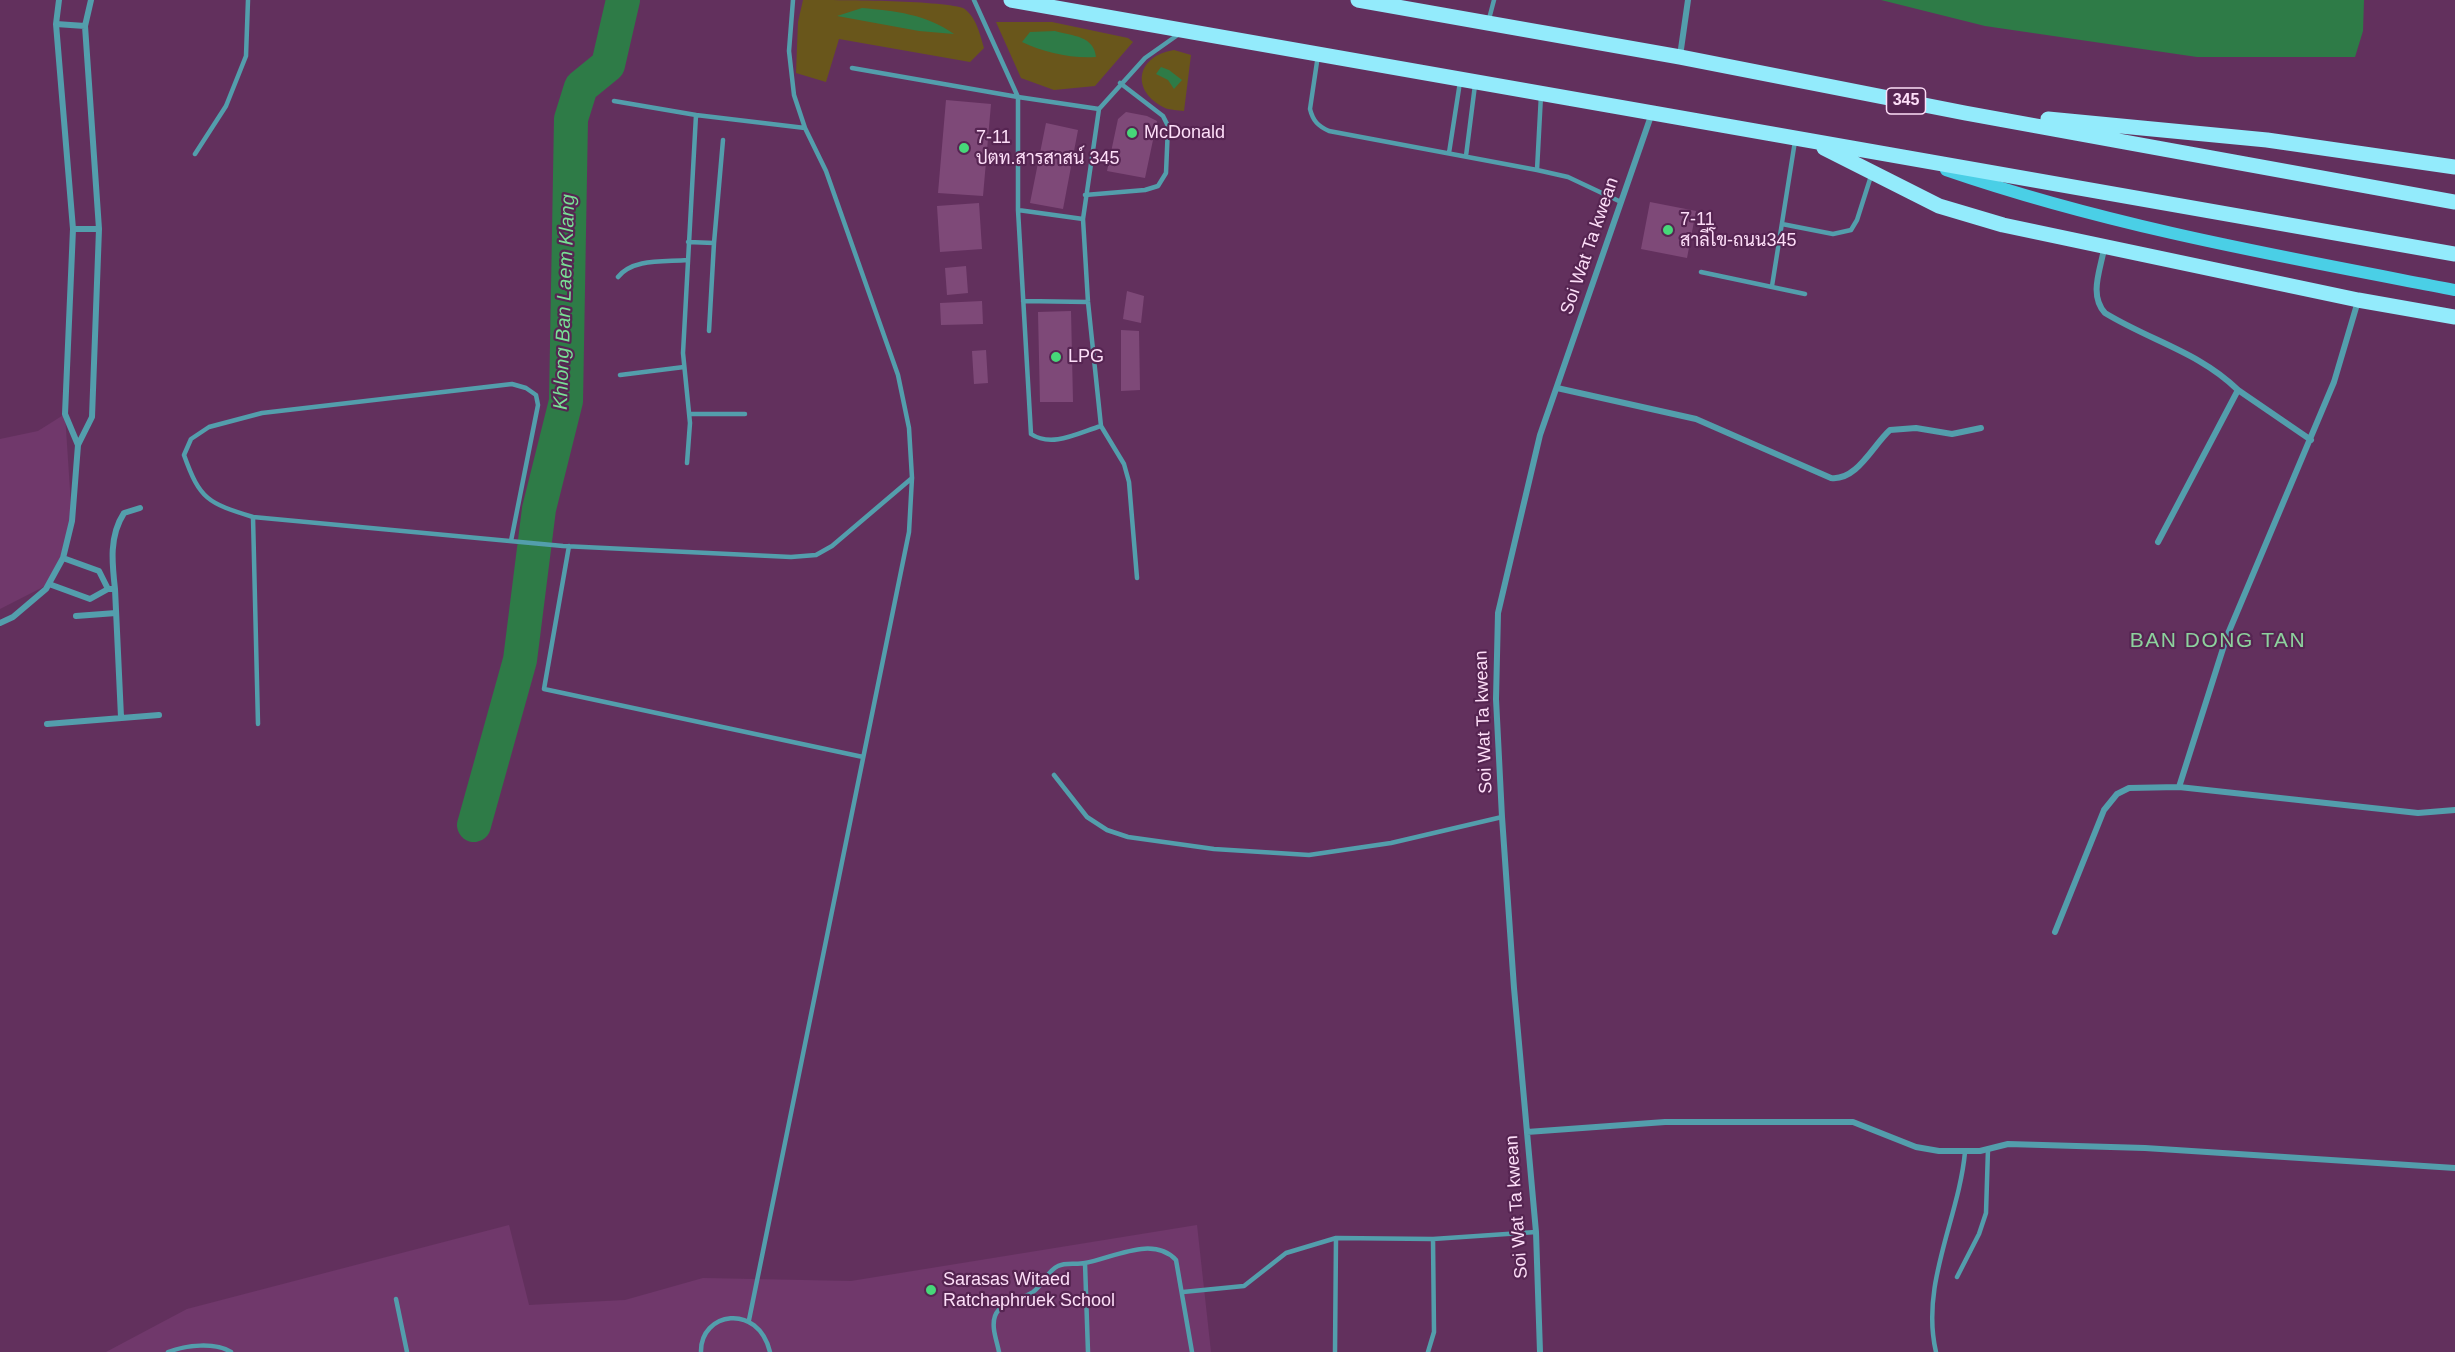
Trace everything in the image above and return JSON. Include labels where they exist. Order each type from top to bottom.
[{"type":"main road","points":[[1011,0],[2455,254]]},
{"type":"main road","name":"345","points":[[1358,0],[1680,57],[1965,113],[2455,202]]},
{"type":"main road","points":[[1965,113],[2267,140],[2455,167]]},
{"type":"main road","points":[[1812,142],[1940,206],[2003,225],[2358,300],[2455,317]]},
{"type":"main road","points":[[1921,161],[2025,197],[2110,219],[2455,290]]},
{"type":"street","points":[[59,0],[56,24],[73,229],[65,414],[78,445]]},
{"type":"street","points":[[0,622],[13,617],[49,584],[63,558],[72,520],[78,445],[92,417],[99,229],[85,26],[91,0]]},
{"type":"street","points":[[1680,57],[1688,0]]},
{"type":"street","points":[[56,24],[85,26]]},
{"type":"street","name":"Soi Wat Ta kwean","points":[[1540,1352],[1536,1232],[1514,988],[1502,816],[1496,690],[1498,613],[1540,435],[1652,113]]},
{"type":"street","points":[[73,229],[99,229]]},
{"type":"street","points":[[2104,248],[2095,291],[2097,305],[2106,313],[2198,358],[2218,371],[2238,390],[2312,441]]},
{"type":"street","points":[[2179,787],[2228,636],[2312,441],[2334,382],[2358,300]]},
{"type":"street","points":[[1557,388],[1696,419],[1832,478],[1840,479],[1852,473],[1890,430],[1916,428],[1952,434],[1981,428]]},
{"type":"street","points":[[2158,542],[2238,390]]},
{"type":"street","points":[[121,717],[116,613],[111,589],[114,535],[124,513],[140,508]]},
{"type":"street","points":[[63,558],[99,571],[111,589]]},
{"type":"street","points":[[49,584],[90,599],[111,589]]},
{"type":"street","points":[[76,616],[116,613]]},
{"type":"street","points":[[47,724],[159,715]]},
{"type":"street","points":[[2055,932],[2103,810],[2117,794],[2129,788],[2179,787],[2418,813],[2455,810]]},
{"type":"street","points":[[1527,1131],[1665,1122],[1853,1122],[1916,1147],[1965,1152],[2008,1144],[2145,1148],[2455,1168]]},
{"type":"lane","points":[[195,154],[226,106],[246,56],[248,0]]},
{"type":"lane","points":[[748,1320],[909,532],[912,478],[909,428],[898,375],[826,171],[805,128],[794,95],[789,51],[792,0]]},
{"type":"lane","points":[[975,0],[1018,97],[1018,210],[1030,434],[1040,440],[1052,441],[1101,426]]},
{"type":"lane","points":[[1488,22],[1494,0]]},
{"type":"lane","points":[[1137,578],[1129,482],[1124,464],[1101,426],[1088,302],[1083,219],[1099,109],[1120,83],[1145,58],[1184,30]]},
{"type":"lane","points":[[1318,53],[1310,109],[1312,118],[1319,126],[1329,131],[1568,177],[1621,202]]},
{"type":"lane","points":[[852,68],[1099,109]]},
{"type":"lane","points":[[1449,153],[1468,80]]},
{"type":"lane","points":[[1466,156],[1468,80]]},
{"type":"lane","points":[[1086,195],[1145,190],[1158,186],[1166,173],[1168,126],[1163,116],[1120,83]]},
{"type":"lane","points":[[1537,170],[1541,93]]},
{"type":"lane","points":[[614,101],[696,115],[805,128]]},
{"type":"lane","points":[[687,464],[690,414],[684,367],[687,260],[696,115]]},
{"type":"lane","points":[[1772,286],[1796,138]]},
{"type":"lane","points":[[709,331],[723,140]]},
{"type":"lane","points":[[1782,224],[1833,234],[1851,230],[1857,220],[1872,174]]},
{"type":"lane","points":[[1018,210],[1083,219]]},
{"type":"lane","points":[[688,242],[714,243]]},
{"type":"lane","points":[[618,278],[628,267],[637,264],[687,260]]},
{"type":"lane","points":[[1701,272],[1805,294]]},
{"type":"lane","points":[[1023,301],[1088,302]]},
{"type":"lane","points":[[620,375],[684,367]]},
{"type":"lane","points":[[511,541],[538,405],[536,395],[526,388],[512,384],[262,413],[209,427],[191,439],[184,455],[202,496],[226,508],[253,517],[563,546],[791,557],[816,555],[832,546],[912,478]]},
{"type":"lane","points":[[690,414],[745,414]]},
{"type":"lane","points":[[253,517],[258,724]]},
{"type":"lane","points":[[570,546],[544,689],[862,757]]},
{"type":"lane","points":[[1053,775],[1087,818],[1107,830],[1128,837],[1214,849],[1309,855],[1391,843],[1502,816]]},
{"type":"lane","points":[[1957,1277],[1979,1234],[1986,1213],[1988,1149]]},
{"type":"lane","points":[[1936,1352],[1933,1336],[1937,1273],[1959,1194],[1965,1152]]},
{"type":"lane","points":[[1183,1292],[1244,1286],[1287,1253],[1336,1238],[1433,1239],[1536,1232]]},
{"type":"lane","points":[[1335,1352],[1336,1238]]},
{"type":"lane","points":[[1428,1352],[1434,1332],[1433,1239]]},
{"type":"lane","points":[[999,1352],[994,1324],[995,1315],[1002,1306],[1032,1293],[1058,1266],[1085,1263],[1127,1251],[1157,1249],[1170,1253],[1176,1260],[1192,1352]]},
{"type":"lane","points":[[1085,1263],[1088,1352]]},
{"type":"lane","points":[[396,1299],[407,1352]]},
{"type":"lane","points":[[701,1352],[701,1344],[711,1327],[729,1318],[748,1320],[764,1333],[770,1352]]},
{"type":"lane","points":[[168,1352],[204,1346],[223,1348],[231,1352]]},
{"type":"shaded area","points":[[803,0],[910,2],[963,8],[974,20],[984,48],[970,62],[839,39],[826,82],[796,73],[798,22]]},
{"type":"shaded area","points":[[1881,0],[2364,0],[2363,31],[2355,57],[2197,57],[1985,26]]},
{"type":"shaded area","points":[[862,8],[898,12],[921,18],[954,34],[919,31],[837,16]]},
{"type":"shaded area","points":[[996,22],[1052,22],[1128,38],[1133,42],[1095,86],[1054,90],[1021,78]]},
{"type":"shaded area","points":[[1055,31],[1087,41],[1096,57],[1058,54],[1022,42],[1030,32]]},
{"type":"shaded area","points":[[1174,50],[1191,55],[1184,111],[1165,108],[1154,101],[1146,93],[1142,84],[1145,67],[1152,59]]},
{"type":"shaded area","points":[[1161,67],[1182,80],[1174,89],[1168,80],[1156,74]]},
{"type":"shaded area","points":[[65,414],[72,521],[63,558],[49,584],[0,609],[0,439],[38,431]]},
{"type":"shaded area","name":"Sarasas Witaed Ratchaphruek School","points":[[509,1225],[529,1305],[625,1300],[703,1278],[851,1281],[1197,1225],[1211,1352],[106,1352],[187,1309]]},
{"type":"building","name":"7-11 ปตท.สารสาสน์ 345","points":[[946,100],[991,104],[983,196],[938,193]]},
{"type":"building","points":[[1126,112],[1147,116],[1157,121],[1145,178],[1107,171],[1118,119]]},
{"type":"building","points":[[1046,123],[1078,130],[1063,209],[1030,203]]},
{"type":"building","name":"7-11 สาลีโข-ถนน345","points":[[1650,202],[1696,211],[1687,258],[1641,249]]},
{"type":"building","points":[[979,203],[982,249],[940,252],[937,206]]},
{"type":"building","points":[[966,266],[968,293],[947,295],[945,268]]},
{"type":"building","points":[[1127,291],[1144,296],[1141,323],[1123,319]]},
{"type":"building","points":[[982,301],[983,324],[941,325],[940,303]]},
{"type":"building","name":"LPG","points":[[1071,311],[1073,402],[1040,402],[1038,312]]},
{"type":"building","points":[[1121,330],[1139,331],[1140,390],[1121,391]]},
{"type":"building","points":[[986,350],[988,383],[974,384],[972,351]]},
{"type":"waterway","name":"Khlong Ban Laem Klang","points":[[474,825],[520,660],[539,509],[566,401],[571,119],[581,87],[608,65],[623,0]]},
{"type":"place","name":"McDonald","points":[[1132,133]]},
{"type":"place","name":"7-11 ปตท.สารสาสน์ 345","points":[[964,148]]},
{"type":"place","name":"7-11 สาลีโข-ถนน345","points":[[1668,230]]},
{"type":"place","name":"LPG","points":[[1056,357]]},
{"type":"place","name":"Sarasas Witaed Ratchaphruek School","points":[[931,1290]]},
{"type":"district","name":"BAN DONG TAN","points":[[2218,641]]}]
